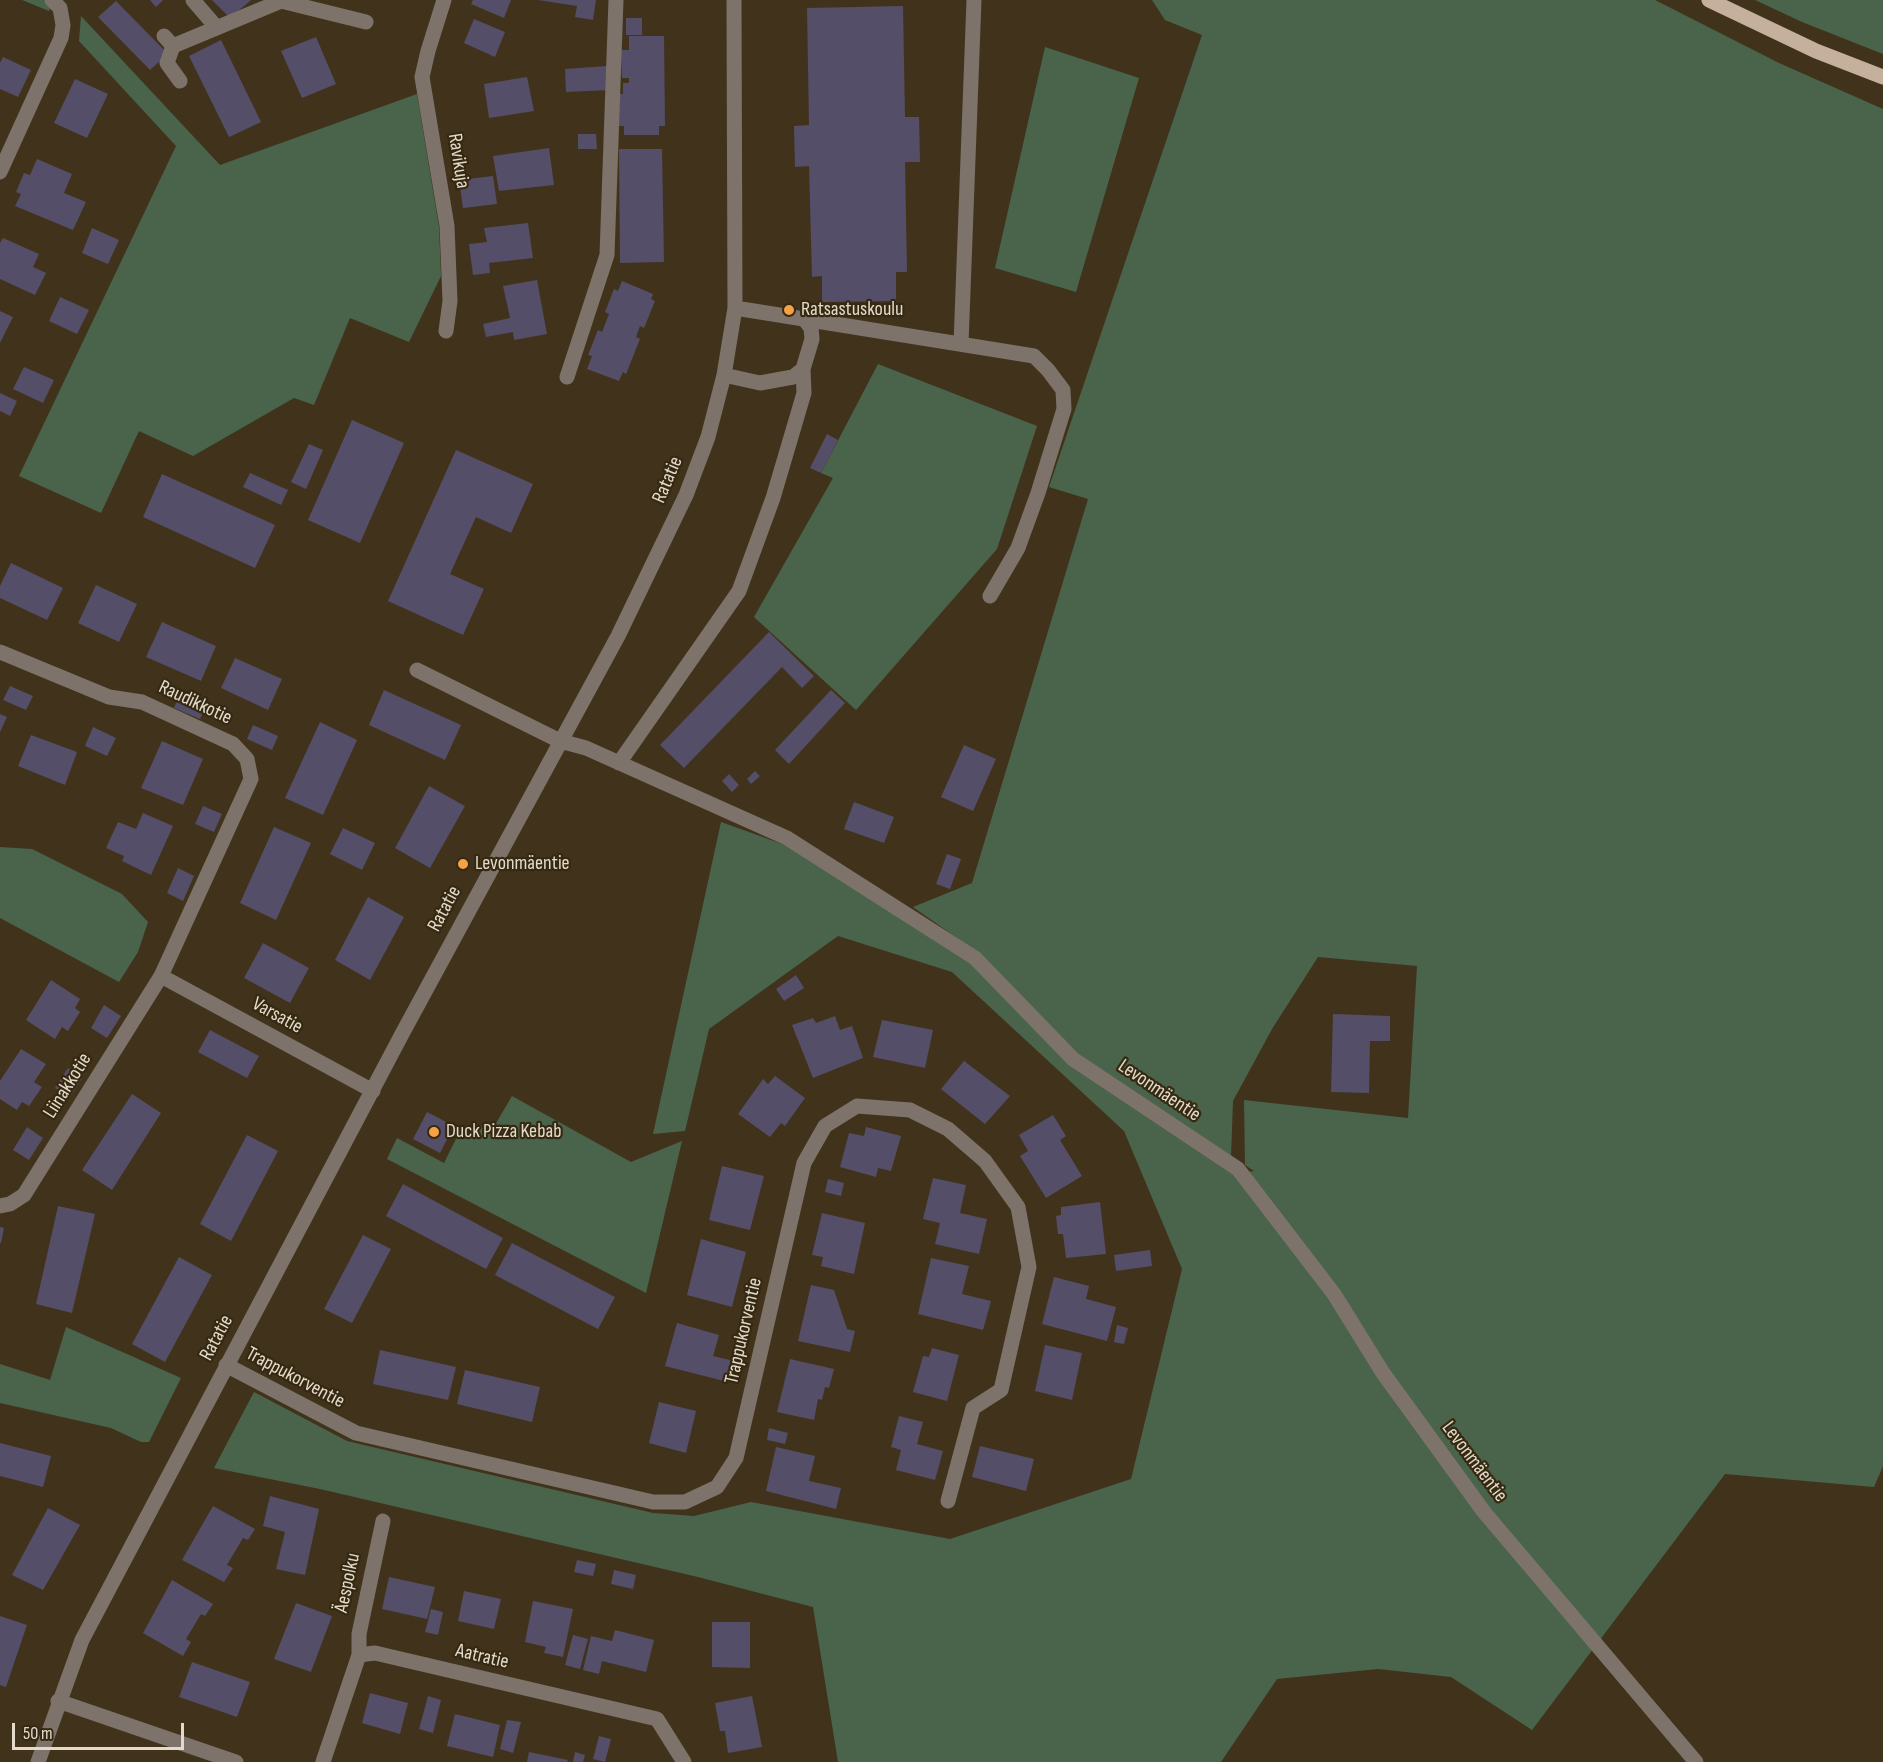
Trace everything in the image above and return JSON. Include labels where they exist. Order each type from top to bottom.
[{"type":"main road","points":[[1709,0],[1816,51],[1883,77]]},
{"type":"street","points":[[0,172],[61,38],[63,25],[60,8],[52,0]]},
{"type":"street","points":[[193,0],[217,28]]},
{"type":"street","name":"Ravikuja","points":[[444,0],[422,77],[447,226],[450,301],[446,331]]},
{"type":"street","points":[[567,377],[607,255],[616,0]]},
{"type":"street","name":"Ratatie","points":[[38,1762],[58,1701],[82,1640],[372,1091],[618,636],[686,495],[708,437],[724,375],[735,308],[734,0]]},
{"type":"street","points":[[961,344],[974,0]]},
{"type":"street","points":[[180,81],[167,63],[169,41],[217,28],[281,1],[366,22]]},
{"type":"street","points":[[735,308],[1034,356],[1048,370],[1063,390],[1064,409],[1018,548],[990,597]]},
{"type":"street","points":[[619,763],[739,591],[773,498],[804,393],[803,369],[812,339],[811,328],[804,319]]},
{"type":"street","points":[[724,375],[760,383],[793,377],[803,369]]},
{"type":"street","name":"Raudikkotie","points":[[0,652],[110,697],[142,702],[233,744],[247,759],[251,779],[161,976]]},
{"type":"street","name":"Levonmäentie","points":[[417,670],[560,741],[586,748],[787,838],[975,958],[1073,1059],[1238,1169],[1334,1294],[1383,1373],[1484,1512],[1696,1762]]},
{"type":"street","name":"Varsatie","points":[[161,976],[372,1091]]},
{"type":"street","name":"Liinakkotie","points":[[0,1206],[10,1204],[24,1195],[161,976]]},
{"type":"street","name":"Trappukorventie","points":[[226,1365],[356,1433],[654,1502],[685,1502],[717,1487],[736,1458],[804,1163],[825,1126],[857,1106],[910,1110],[948,1128],[985,1161],[1018,1207],[1029,1268],[1001,1390],[973,1408],[948,1502]]},
{"type":"street","name":"Äespolku","points":[[359,1655],[359,1634],[383,1521]]},
{"type":"street","name":"Aatratie","points":[[359,1655],[375,1653],[657,1719],[684,1762]]},
{"type":"street","points":[[322,1762],[359,1655]]},
{"type":"street","points":[[58,1701],[236,1762]]},
{"type":"green space","points":[[22,0],[51,0],[53,2],[49,11]]},
{"type":"green space","points":[[1152,0],[1655,0],[1779,63],[1883,109],[1883,1466],[1874,1487],[1725,1474],[1532,1730],[1451,1677],[1378,1669],[1277,1679],[1221,1762],[838,1762],[813,1607],[698,1577],[320,1489],[214,1468],[254,1392],[347,1441],[653,1513],[694,1516],[751,1502],[950,1539],[1131,1479],[1182,1269],[1124,1131],[952,972],[838,936],[709,1029],[685,1131],[653,1134],[721,822],[785,845],[971,962],[1072,1064],[1236,1174],[1254,1171],[1245,1165],[1244,1100],[1408,1118],[1417,966],[1318,957],[1272,1029],[1233,1101],[1231,1156],[1077,1053],[977,952],[913,907],[972,883],[1088,499],[1049,487],[1202,35],[1165,20]]},
{"type":"green space","points":[[1755,0],[1883,0],[1883,54],[1802,22]]},
{"type":"green space","points":[[81,16],[220,165],[417,94],[439,227],[441,276],[409,342],[350,318],[314,405],[294,398],[193,456],[139,431],[101,513],[19,476],[176,146],[79,41]]},
{"type":"green space","points":[[1045,47],[1139,78],[1076,292],[995,268]]},
{"type":"green space","points":[[878,364],[1037,426],[997,549],[856,710],[754,617],[833,478],[821,473]]},
{"type":"green space","points":[[0,847],[32,849],[122,894],[148,922],[138,952],[119,982],[0,918]]},
{"type":"green space","points":[[512,1096],[631,1162],[682,1141],[646,1293],[387,1159],[397,1138],[444,1163],[460,1131],[473,1138],[480,1125],[492,1130]]},
{"type":"green space","points":[[66,1327],[181,1378],[149,1442],[141,1442],[111,1428],[0,1403],[0,1364],[50,1380]]},
{"type":"building","points":[[150,0],[163,0],[156,7]]},
{"type":"building","points":[[212,0],[251,0],[230,18]]},
{"type":"building","points":[[473,0],[511,0],[504,18],[471,4]]},
{"type":"building","points":[[538,0],[596,0],[593,20],[575,17],[577,6]]},
{"type":"building","points":[[116,1],[168,54],[150,70],[98,17]]},
{"type":"building","points":[[903,6],[905,117],[919,117],[920,162],[905,162],[907,272],[896,272],[896,301],[822,302],[822,276],[812,277],[809,166],[795,167],[794,126],[809,125],[807,8]]},
{"type":"building","points":[[626,18],[642,18],[642,35],[626,35]]},
{"type":"building","points":[[474,19],[505,32],[495,57],[464,43]]},
{"type":"building","points":[[629,36],[664,36],[665,126],[659,126],[659,135],[624,135],[624,126],[617,126],[616,94],[623,94],[623,83],[629,83],[629,78],[622,78],[621,50],[629,50]]},
{"type":"building","points":[[316,37],[336,84],[302,98],[281,51]]},
{"type":"building","points":[[221,40],[261,122],[229,137],[189,56]]},
{"type":"building","points":[[3,57],[31,70],[18,97],[0,89],[0,63]]},
{"type":"building","points":[[607,66],[609,90],[566,92],[565,69]]},
{"type":"building","points":[[527,77],[534,111],[489,118],[484,84]]},
{"type":"building","points":[[75,79],[108,94],[87,138],[54,123]]},
{"type":"building","points":[[578,134],[596,134],[597,149],[578,149]]},
{"type":"building","points":[[549,148],[554,185],[499,191],[493,156]]},
{"type":"building","points":[[619,149],[662,149],[664,262],[620,263]]},
{"type":"building","points":[[37,159],[72,174],[64,193],[86,202],[73,230],[15,206],[21,194],[16,192],[24,173],[30,175]]},
{"type":"building","points":[[493,176],[497,204],[463,208],[459,180]]},
{"type":"building","points":[[528,223],[533,258],[489,263],[490,273],[473,275],[469,244],[487,242],[484,228]]},
{"type":"building","points":[[92,228],[119,240],[108,264],[82,253]]},
{"type":"building","points":[[3,238],[39,254],[33,267],[46,273],[35,295],[0,279],[0,243]]},
{"type":"building","points":[[537,280],[547,334],[514,340],[513,332],[486,337],[483,324],[510,318],[503,286]]},
{"type":"building","points":[[622,281],[653,294],[651,299],[655,301],[644,328],[640,326],[636,337],[640,339],[626,374],[623,372],[619,381],[587,369],[592,356],[588,355],[598,330],[602,332],[609,314],[605,312],[614,289],[618,291]]},
{"type":"building","points":[[60,297],[89,310],[77,334],[49,321]]},
{"type":"building","points":[[0,311],[13,317],[0,343]]},
{"type":"building","points":[[24,367],[54,380],[43,403],[13,389]]},
{"type":"building","points":[[0,393],[17,401],[10,416],[0,411]]},
{"type":"building","points":[[352,420],[404,443],[360,543],[308,520]]},
{"type":"building","points":[[827,434],[838,440],[821,473],[810,468]]},
{"type":"building","points":[[309,444],[323,450],[306,489],[291,482]]},
{"type":"building","points":[[456,450],[533,484],[511,533],[476,517],[450,574],[484,589],[463,635],[388,601]]},
{"type":"building","points":[[250,473],[288,490],[281,505],[243,487]]},
{"type":"building","points":[[162,474],[275,525],[255,568],[143,517]]},
{"type":"building","points":[[11,563],[63,588],[47,620],[0,598],[0,586]]},
{"type":"building","points":[[96,585],[137,604],[119,642],[78,623]]},
{"type":"building","points":[[162,622],[216,646],[201,681],[146,657]]},
{"type":"building","points":[[769,632],[814,676],[802,688],[782,667],[684,768],[660,745]]},
{"type":"building","points":[[235,658],[282,679],[268,710],[221,688]]},
{"type":"building","points":[[10,686],[33,696],[26,710],[3,700]]},
{"type":"building","points":[[384,690],[461,725],[445,760],[369,725]]},
{"type":"building","points":[[831,690],[845,703],[789,764],[775,750]]},
{"type":"building","points":[[180,694],[206,705],[200,719],[174,708]]},
{"type":"building","points":[[0,714],[7,717],[0,732]]},
{"type":"building","points":[[320,722],[357,740],[323,815],[285,798]]},
{"type":"building","points":[[253,725],[278,736],[272,750],[247,739]]},
{"type":"building","points":[[93,727],[116,738],[107,756],[85,746]]},
{"type":"building","points":[[31,735],[77,752],[65,785],[18,766]]},
{"type":"building","points":[[162,741],[203,759],[183,805],[141,788]]},
{"type":"building","points":[[964,745],[996,759],[973,811],[941,797]]},
{"type":"building","points":[[755,771],[760,776],[751,784],[747,779]]},
{"type":"building","points":[[729,774],[739,785],[732,792],[722,781]]},
{"type":"building","points":[[429,786],[465,806],[430,868],[395,848]]},
{"type":"building","points":[[854,802],[894,817],[884,843],[844,829]]},
{"type":"building","points":[[203,806],[222,814],[214,832],[195,824]]},
{"type":"building","points":[[143,813],[173,826],[151,875],[122,861],[124,856],[106,848],[118,822],[136,829]]},
{"type":"building","points":[[274,827],[311,843],[276,920],[240,903]]},
{"type":"building","points":[[343,828],[375,843],[362,870],[330,854]]},
{"type":"building","points":[[947,854],[961,859],[950,889],[936,884]]},
{"type":"building","points":[[178,868],[194,876],[183,901],[167,893]]},
{"type":"building","points":[[368,897],[404,917],[370,980],[335,960]]},
{"type":"building","points":[[263,943],[309,968],[290,1003],[244,978]]},
{"type":"building","points":[[796,975],[804,988],[784,1001],[776,989]]},
{"type":"building","points":[[51,980],[80,999],[75,1008],[80,1012],[68,1031],[62,1027],[55,1039],[26,1020]]},
{"type":"building","points":[[104,1005],[121,1016],[107,1038],[91,1028]]},
{"type":"building","points":[[1333,1014],[1390,1016],[1390,1041],[1370,1041],[1369,1093],[1331,1092]]},
{"type":"building","points":[[835,1016],[840,1030],[852,1026],[863,1058],[813,1078],[792,1025],[813,1018],[816,1023]]},
{"type":"building","points":[[882,1020],[933,1030],[925,1068],[873,1057]]},
{"type":"building","points":[[210,1030],[259,1056],[247,1078],[198,1052]]},
{"type":"building","points":[[21,1049],[46,1064],[34,1082],[42,1087],[29,1106],[22,1102],[17,1110],[0,1099],[0,1081]]},
{"type":"building","points":[[964,1061],[1010,1096],[985,1124],[941,1089]]},
{"type":"building","points":[[68,1068],[82,1078],[70,1097],[55,1088]]},
{"type":"building","points":[[775,1076],[805,1098],[785,1126],[781,1123],[770,1137],[738,1114],[763,1079],[768,1084]]},
{"type":"building","points":[[132,1094],[161,1113],[112,1190],[82,1170]]},
{"type":"building","name":"Duck Pizza Kebab","points":[[427,1112],[454,1126],[440,1153],[413,1139]]},
{"type":"building","points":[[1053,1115],[1066,1136],[1060,1140],[1082,1176],[1046,1198],[1020,1156],[1028,1151],[1019,1135]]},
{"type":"building","points":[[27,1127],[43,1138],[29,1160],[13,1150]]},
{"type":"building","points":[[866,1127],[901,1136],[891,1171],[878,1168],[876,1177],[840,1167],[849,1133],[864,1136]]},
{"type":"building","points":[[247,1135],[278,1151],[231,1241],[200,1224]]},
{"type":"building","points":[[722,1166],[764,1176],[750,1230],[709,1220]]},
{"type":"building","points":[[933,1178],[966,1185],[960,1213],[987,1219],[979,1254],[935,1244],[940,1223],[923,1219]]},
{"type":"building","points":[[828,1179],[844,1183],[841,1196],[825,1192]]},
{"type":"building","points":[[403,1184],[503,1238],[486,1269],[386,1216]]},
{"type":"building","points":[[1100,1202],[1106,1254],[1066,1258],[1063,1234],[1058,1234],[1056,1216],[1061,1215],[1061,1207]]},
{"type":"building","points":[[58,1206],[95,1214],[72,1313],[36,1304]]},
{"type":"building","points":[[822,1213],[865,1223],[854,1274],[821,1266],[823,1257],[812,1255]]},
{"type":"building","points":[[0,1227],[4,1228],[1,1243],[0,1243]]},
{"type":"building","points":[[363,1235],[391,1249],[352,1323],[324,1309]]},
{"type":"building","points":[[701,1239],[746,1252],[732,1307],[687,1295]]},
{"type":"building","points":[[512,1243],[615,1297],[598,1329],[495,1275]]},
{"type":"building","points":[[1150,1250],[1152,1266],[1116,1271],[1114,1255]]},
{"type":"building","points":[[179,1257],[212,1275],[165,1362],[132,1344]]},
{"type":"building","points":[[931,1258],[969,1266],[962,1294],[991,1301],[983,1330],[918,1314]]},
{"type":"building","points":[[1054,1277],[1089,1286],[1086,1299],[1116,1307],[1107,1341],[1042,1324]]},
{"type":"building","points":[[811,1285],[834,1290],[847,1329],[855,1331],[850,1352],[798,1341]]},
{"type":"building","points":[[677,1323],[719,1335],[713,1356],[734,1361],[728,1382],[665,1366]]},
{"type":"building","points":[[1117,1325],[1128,1328],[1124,1344],[1114,1342]]},
{"type":"building","points":[[1045,1345],[1082,1353],[1072,1400],[1035,1391]]},
{"type":"building","points":[[932,1348],[959,1355],[947,1401],[913,1392],[923,1356],[929,1357]]},
{"type":"building","points":[[380,1350],[456,1367],[448,1400],[373,1384]]},
{"type":"building","points":[[790,1359],[834,1369],[829,1388],[825,1387],[822,1400],[818,1399],[814,1420],[777,1412]]},
{"type":"building","points":[[465,1370],[540,1387],[532,1422],[457,1404]]},
{"type":"building","points":[[659,1402],[696,1411],[686,1453],[649,1443]]},
{"type":"building","points":[[899,1416],[923,1422],[917,1444],[943,1451],[935,1480],[896,1470],[901,1450],[891,1447]]},
{"type":"building","points":[[769,1428],[788,1433],[785,1444],[767,1440]]},
{"type":"building","points":[[0,1443],[51,1456],[43,1487],[0,1476]]},
{"type":"building","points":[[980,1446],[1034,1459],[1026,1491],[972,1477]]},
{"type":"building","points":[[776,1447],[815,1456],[809,1481],[841,1488],[836,1509],[766,1491]]},
{"type":"building","points":[[270,1496],[319,1509],[305,1575],[276,1569],[285,1532],[263,1526]]},
{"type":"building","points":[[213,1506],[255,1529],[248,1540],[243,1538],[227,1565],[233,1568],[224,1582],[182,1560]]},
{"type":"building","points":[[48,1508],[80,1525],[43,1590],[12,1575]]},
{"type":"building","points":[[577,1560],[596,1564],[593,1576],[574,1572]]},
{"type":"building","points":[[614,1570],[636,1575],[633,1589],[611,1584]]},
{"type":"building","points":[[389,1577],[435,1587],[427,1619],[382,1609]]},
{"type":"building","points":[[172,1580],[213,1604],[205,1616],[201,1614],[186,1639],[191,1642],[183,1656],[143,1633]]},
{"type":"building","points":[[464,1591],[501,1599],[494,1629],[458,1621]]},
{"type":"building","points":[[533,1601],[573,1609],[563,1657],[544,1653],[546,1647],[525,1642]]},
{"type":"building","points":[[296,1603],[332,1616],[311,1672],[274,1659]]},
{"type":"building","points":[[431,1609],[443,1612],[438,1635],[425,1632]]},
{"type":"building","points":[[0,1616],[27,1625],[6,1687],[0,1685]]},
{"type":"building","points":[[712,1622],[750,1622],[750,1668],[712,1667]]},
{"type":"building","points":[[615,1630],[654,1640],[646,1672],[602,1661],[599,1674],[583,1670],[591,1636],[612,1641]]},
{"type":"building","points":[[573,1635],[588,1639],[580,1669],[565,1665]]},
{"type":"building","points":[[192,1662],[250,1682],[237,1717],[179,1697]]},
{"type":"building","points":[[370,1693],[408,1703],[400,1734],[362,1723]]},
{"type":"building","points":[[428,1696],[441,1700],[433,1733],[419,1729]]},
{"type":"building","points":[[752,1696],[762,1747],[728,1753],[725,1731],[720,1731],[715,1703]]},
{"type":"building","points":[[455,1714],[500,1725],[493,1757],[447,1746]]},
{"type":"building","points":[[507,1720],[521,1722],[513,1753],[500,1749]]},
{"type":"building","points":[[599,1736],[611,1739],[605,1762],[593,1759]]},
{"type":"building","points":[[529,1752],[568,1760],[567,1762],[527,1762]]},
{"type":"building","points":[[575,1752],[585,1755],[583,1762],[573,1762]]},
{"type":"place","name":"Ratsastuskoulu","points":[[789,310]]},
{"type":"place","name":"Levonmäentie","points":[[463,864]]},
{"type":"place","name":"Duck Pizza Kebab","points":[[434,1132]]}]
